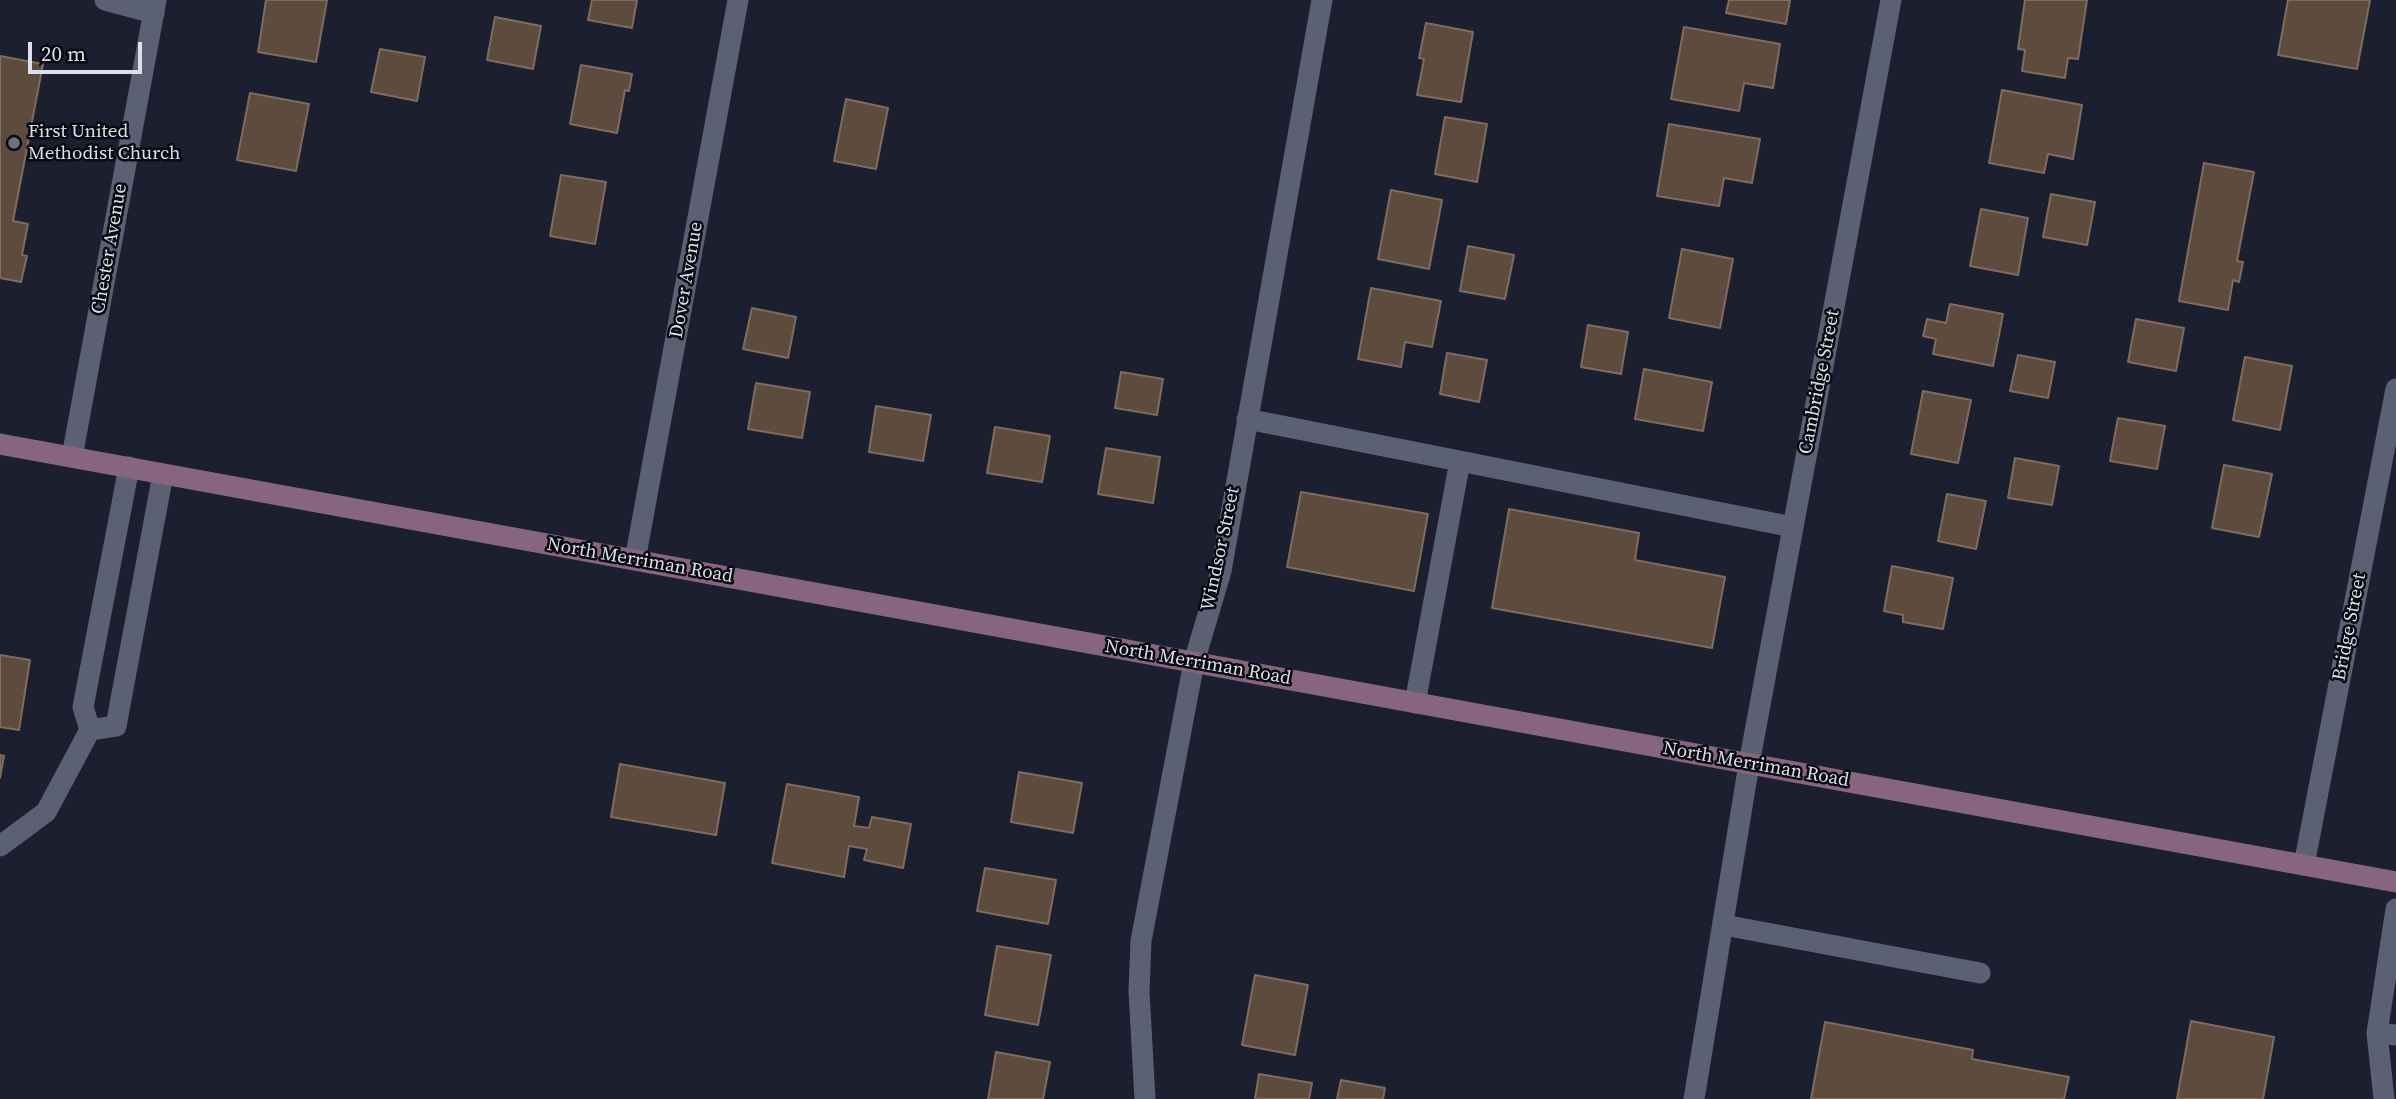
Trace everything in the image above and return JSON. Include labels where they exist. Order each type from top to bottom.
[{"type":"main road","name":"North Merriman Road","points":[[0,444],[2396,882]]},
{"type":"street","points":[[105,0],[155,6]]},
{"type":"street","name":"Dover Avenue","points":[[635,560],[738,0]]},
{"type":"street","name":"Windsor Street","points":[[1145,1099],[1139,991],[1141,941],[1194,662],[1221,571],[1322,0]]},
{"type":"street","name":"Cambridge Street","points":[[1694,1099],[1749,764],[1891,0]]},
{"type":"street","name":"Chester Avenue","points":[[72,457],[155,6]]},
{"type":"street","name":"Bridge Street","points":[[2304,865],[2396,388]]},
{"type":"street","points":[[1247,419],[1793,527]]},
{"type":"street","points":[[1415,703],[1460,461]]},
{"type":"street","points":[[0,846],[46,812],[90,730],[83,707],[129,467]]},
{"type":"street","points":[[90,730],[116,726],[163,474]]},
{"type":"street","points":[[2384,1099],[2386,1034],[2396,909]]},
{"type":"street","points":[[1724,925],[1980,973]]},
{"type":"building","points":[[266,0],[327,0],[316,62],[258,52]]},
{"type":"building","points":[[592,0],[637,0],[632,28],[588,20]]},
{"type":"building","points":[[1729,0],[1790,0],[1786,24],[1726,13]]},
{"type":"building","points":[[2025,0],[2087,0],[2078,59],[2068,58],[2065,78],[2022,71],[2025,50],[2018,49]]},
{"type":"building","points":[[2288,0],[2370,0],[2357,69],[2278,55]]},
{"type":"building","points":[[495,17],[541,26],[533,69],[487,60]]},
{"type":"building","points":[[1426,23],[1473,32],[1461,102],[1417,95],[1424,59],[1419,58]]},
{"type":"building","points":[[1684,27],[1780,44],[1773,88],[1744,83],[1739,111],[1671,99]]},
{"type":"building","points":[[380,49],[425,57],[417,101],[371,92]]},
{"type":"building","name":"First United Methodist Church","points":[[0,56],[43,64],[13,221],[28,224],[22,255],[27,256],[21,282],[0,278]]},
{"type":"building","points":[[581,65],[632,74],[629,91],[625,90],[617,133],[570,124]]},
{"type":"building","points":[[2002,90],[2082,105],[2073,159],[2048,154],[2044,173],[1989,163]]},
{"type":"building","points":[[250,93],[309,104],[296,171],[237,160]]},
{"type":"building","points":[[846,99],[888,108],[876,169],[834,161]]},
{"type":"building","points":[[1445,117],[1487,124],[1477,182],[1435,174]]},
{"type":"building","points":[[1669,124],[1760,139],[1752,183],[1724,178],[1719,206],[1657,196]]},
{"type":"building","points":[[2204,163],[2254,172],[2237,261],[2243,262],[2239,282],[2233,280],[2228,310],[2179,301]]},
{"type":"building","points":[[561,175],[606,182],[595,244],[550,236]]},
{"type":"building","points":[[1391,190],[1442,200],[1429,269],[1378,259]]},
{"type":"building","points":[[2051,194],[2095,202],[2087,245],[2043,237]]},
{"type":"building","points":[[1981,209],[2028,218],[2018,275],[1970,266]]},
{"type":"building","points":[[1468,246],[1514,255],[1505,299],[1460,291]]},
{"type":"building","points":[[1682,249],[1733,259],[1720,328],[1669,318]]},
{"type":"building","points":[[1371,288],[1441,301],[1432,347],[1405,342],[1401,367],[1358,359]]},
{"type":"building","points":[[1950,304],[2003,314],[1993,366],[1933,354],[1936,339],[1923,336],[1927,319],[1946,323]]},
{"type":"building","points":[[752,308],[796,317],[788,358],[743,349]]},
{"type":"building","points":[[2136,319],[2184,328],[2176,371],[2128,362]]},
{"type":"building","points":[[1588,325],[1628,332],[1621,374],[1581,367]]},
{"type":"building","points":[[1447,353],[1487,360],[1479,402],[1440,394]]},
{"type":"building","points":[[2018,355],[2055,362],[2048,398],[2010,391]]},
{"type":"building","points":[[2245,357],[2292,366],[2280,430],[2233,420]]},
{"type":"building","points":[[1644,369],[1712,382],[1703,431],[1635,419]]},
{"type":"building","points":[[1121,372],[1163,379],[1157,415],[1115,408]]},
{"type":"building","points":[[756,383],[810,392],[802,438],[748,429]]},
{"type":"building","points":[[1923,391],[1971,400],[1958,463],[1911,454]]},
{"type":"building","points":[[876,406],[931,415],[923,461],[869,452]]},
{"type":"building","points":[[2118,418],[2165,426],[2157,469],[2110,461]]},
{"type":"building","points":[[995,427],[1050,436],[1042,482],[987,473]]},
{"type":"building","points":[[1106,448],[1160,457],[1153,503],[1098,494]]},
{"type":"building","points":[[2015,458],[2059,466],[2052,505],[2008,498]]},
{"type":"building","points":[[2224,465],[2272,474],[2259,537],[2212,528]]},
{"type":"building","points":[[1301,492],[1428,514],[1414,591],[1287,567]]},
{"type":"building","points":[[1947,494],[1986,501],[1976,549],[1938,541]]},
{"type":"building","points":[[1509,509],[1639,533],[1635,560],[1725,577],[1712,648],[1492,608]]},
{"type":"building","points":[[1892,566],[1953,578],[1943,629],[1903,622],[1903,615],[1884,611]]},
{"type":"building","points":[[0,655],[30,660],[19,730],[0,727]]},
{"type":"building","points":[[0,755],[4,756],[0,778]]},
{"type":"building","points":[[620,764],[725,783],[716,835],[611,817]]},
{"type":"building","points":[[1019,772],[1082,783],[1073,833],[1011,822]]},
{"type":"building","points":[[787,784],[859,797],[854,826],[869,828],[872,817],[911,824],[903,868],[864,860],[867,849],[849,846],[844,877],[772,863]]},
{"type":"building","points":[[985,868],[1056,880],[1048,924],[977,911]]},
{"type":"building","points":[[997,946],[1051,955],[1038,1025],[985,1015]]},
{"type":"building","points":[[1255,975],[1308,985],[1295,1055],[1242,1045]]},
{"type":"building","points":[[2191,1021],[2274,1037],[2263,1099],[2177,1099]]},
{"type":"building","points":[[1825,1022],[1973,1050],[1972,1059],[2069,1077],[2064,1099],[1811,1099]]},
{"type":"building","points":[[996,1052],[1050,1062],[1043,1099],[988,1099]]},
{"type":"building","points":[[1259,1074],[1312,1083],[1309,1099],[1255,1099]]},
{"type":"building","points":[[1341,1080],[1385,1088],[1383,1099],[1337,1099]]},
{"type":"place","name":"First United Methodist Church","points":[[14,143]]}]
